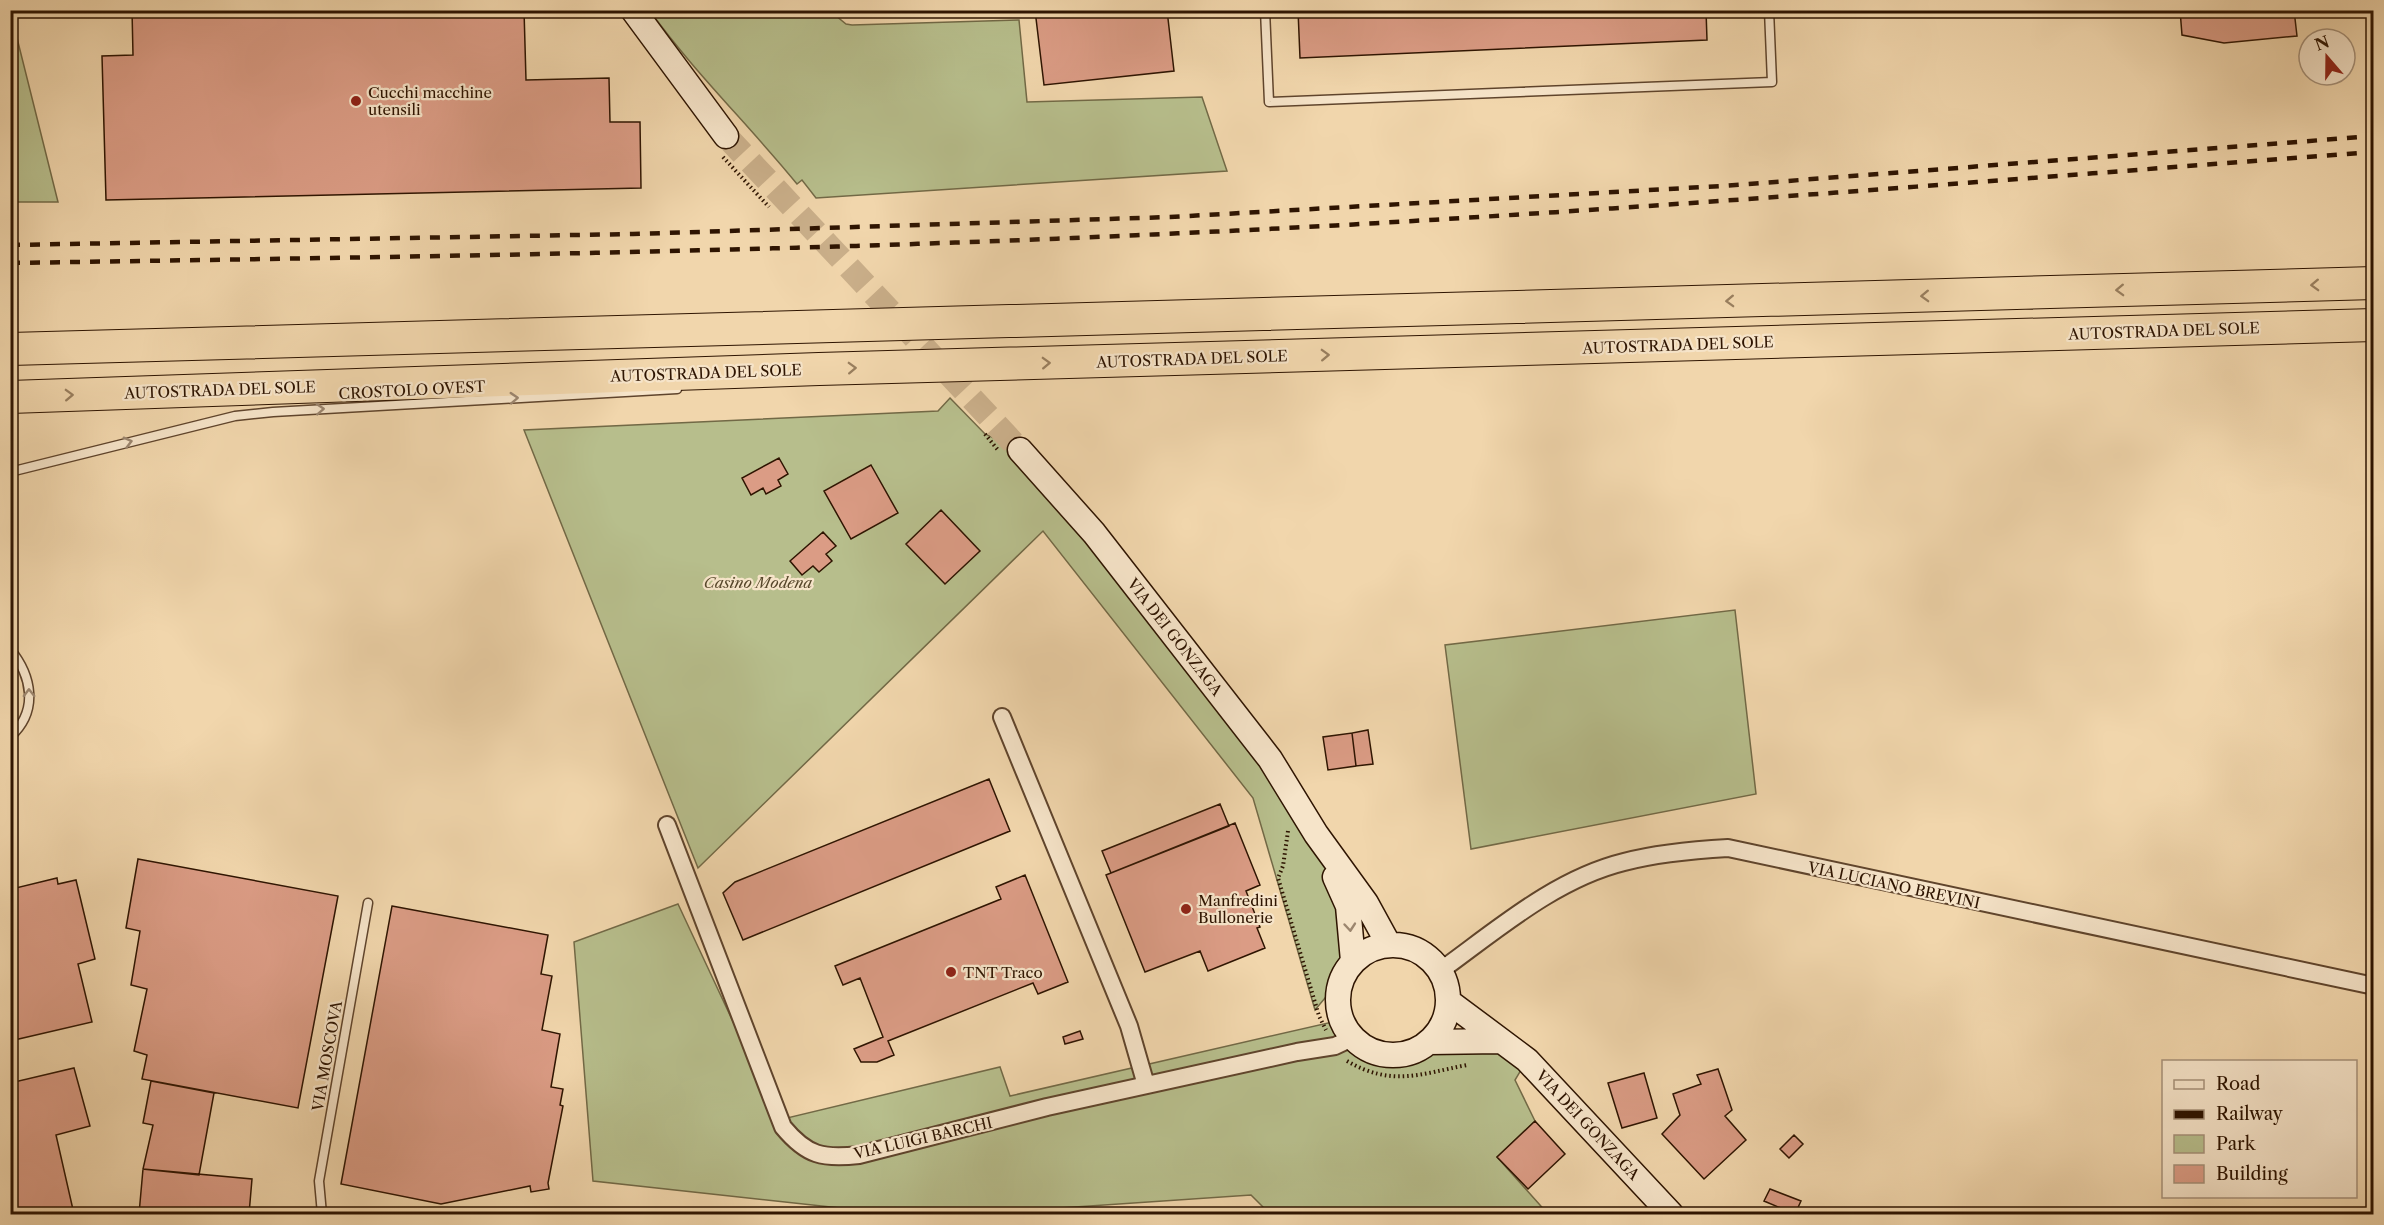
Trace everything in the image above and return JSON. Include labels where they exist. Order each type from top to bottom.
[{"type":"highway","points":[[10,349],[2373,283]]},
{"type":"highway","name":"AUTOSTRADA DEL SOLE","points":[[10,397],[819,369],[2373,325]]},
{"type":"main road","points":[[633,10],[726,136]]},
{"type":"main road","name":"VIA DEI GONZAGA","points":[[1010,451],[1094,533],[1270,759],[1316,834],[1366,903],[1389,945]]},
{"type":"main road","name":"VIA DEI GONZAGA","points":[[1316,834],[1348,906],[1353,961]]},
{"type":"main road","points":[[1389,945],[1407,946],[1421,954],[1440,971],[1448,1001],[1446,1016],[1439,1030],[1429,1042],[1404,1054],[1395,1054],[1376,1053],[1344,1042],[1337,999],[1341,979],[1353,961],[1364,953],[1389,945]]},
{"type":"main road","name":"VIA DEI GONZAGA","points":[[1448,1001],[1527,1060],[1671,1215]]},
{"type":"main road","points":[[1429,1042],[1500,1041]]},
{"type":"street","points":[[1002,717],[1129,1026],[1146,1085]]},
{"type":"street","name":"VIA LUIGI BARCHI","points":[[667,825],[783,1127],[798,1146],[831,1158],[859,1155],[1146,1085],[1344,1042]]},
{"type":"street","name":"VIA LUCIANO BREVINI","points":[[1440,971],[1537,901],[1588,874],[1622,862],[1674,852],[1728,848],[2373,986]]},
{"type":"lane","points":[[1265,10],[1269,102],[1772,82],[1769,10]]},
{"type":"lane","points":[[787,380],[819,369]]},
{"type":"lane","name":"CROSTOLO OVEST","points":[[10,472],[194,424],[244,415],[682,389]]},
{"type":"lane","points":[[10,649],[23,664],[31,696],[19,729],[10,737]]},
{"type":"lane","name":"VIA MOSCOVA","points":[[322,1215],[319,1181],[368,903]]},
{"type":"path","points":[[985,435],[1010,451]]},
{"type":"path","points":[[1289,828],[1283,866],[1278,878],[1319,1016],[1344,1042],[1344,1059],[1366,1072],[1384,1077],[1404,1078],[1471,1064]]},
{"type":"green space","points":[[650,11],[830,11],[846,24],[852,25],[1019,20],[1027,102],[1202,97],[1227,171],[816,198],[802,180],[797,184],[667,34]]},
{"type":"green space","points":[[11,14],[58,202],[11,202]]},
{"type":"green space","name":"Casino Modena","points":[[950,398],[985,434],[1020,450],[1270,759],[1348,906],[1341,979],[1315,1010],[1253,798],[1043,531],[698,868],[524,430],[938,411]]},
{"type":"green space","points":[[1735,610],[1756,794],[1471,849],[1445,645]]},
{"type":"green space","points":[[678,904],[779,1120],[1000,1067],[1010,1096],[1341,1020],[1352,1038],[1376,1053],[1404,1054],[1429,1042],[1500,1041],[1527,1060],[1515,1080],[1535,1121],[1497,1157],[1548,1214],[1270,1214],[1251,1195],[970,1214],[895,1214],[593,1181],[574,942]]},
{"type":"building","name":"Cucchi macchine utensili","points":[[132,10],[524,10],[526,80],[609,78],[610,122],[640,122],[641,188],[106,200],[102,56],[133,55]]},
{"type":"building","points":[[846,10],[956,10],[956,12],[846,15]]},
{"type":"building","points":[[1035,10],[1167,10],[1174,71],[1044,85]]},
{"type":"building","points":[[1298,10],[1706,10],[1707,40],[1300,58]]},
{"type":"building","points":[[2180,10],[2294,10],[2297,36],[2224,43],[2182,35]]},
{"type":"building","points":[[779,458],[788,474],[778,480],[781,486],[766,494],[763,488],[751,495],[742,478]]},
{"type":"building","points":[[871,465],[898,513],[851,539],[824,491]]},
{"type":"building","points":[[941,510],[980,551],[945,584],[906,544]]},
{"type":"building","points":[[823,532],[836,546],[826,554],[832,561],[819,572],[813,566],[802,575],[790,561]]},
{"type":"building","points":[[1368,730],[1373,764],[1356,766],[1352,733]]},
{"type":"building","points":[[1352,733],[1356,766],[1328,770],[1323,737]]},
{"type":"building","points":[[989,779],[1010,831],[743,940],[723,893],[735,882]]},
{"type":"building","points":[[1220,804],[1229,826],[1111,873],[1102,851]]},
{"type":"building","name":"Manfredini Bullonerie","points":[[1235,823],[1260,885],[1246,891],[1260,927],[1257,928],[1265,948],[1208,971],[1200,951],[1145,972],[1106,875]]},
{"type":"building","points":[[138,859],[338,896],[298,1108],[142,1079],[147,1055],[134,1051],[147,989],[131,985],[140,931],[126,928]]},
{"type":"building","name":"TNT Traco","points":[[1025,875],[1068,982],[1038,994],[1033,983],[888,1041],[894,1055],[877,1062],[861,1062],[854,1049],[883,1037],[860,978],[843,985],[835,966],[1001,899],[996,887]]},
{"type":"building","points":[[57,878],[58,884],[76,880],[95,959],[78,964],[92,1022],[10,1041],[10,885],[12,889]]},
{"type":"building","points":[[392,906],[548,935],[541,974],[552,976],[542,1030],[560,1034],[551,1087],[563,1089],[560,1105],[563,1106],[548,1183],[549,1189],[531,1192],[530,1186],[441,1204],[341,1184]]},
{"type":"building","points":[[1080,1031],[1083,1039],[1065,1044],[1063,1037]]},
{"type":"building","points":[[74,1068],[90,1126],[56,1135],[74,1214],[10,1214],[10,1083]]},
{"type":"building","points":[[1718,1069],[1732,1110],[1725,1116],[1746,1140],[1704,1179],[1662,1134],[1680,1115],[1673,1094],[1701,1084],[1697,1075]]},
{"type":"building","points":[[1644,1073],[1657,1118],[1622,1128],[1608,1083]]},
{"type":"building","points":[[151,1081],[214,1093],[199,1175],[143,1169],[153,1125],[143,1123]]},
{"type":"building","points":[[1535,1121],[1565,1154],[1528,1189],[1497,1157]]},
{"type":"building","points":[[1794,1135],[1803,1144],[1789,1158],[1780,1149]]},
{"type":"building","points":[[143,1169],[252,1179],[249,1214],[139,1214]]},
{"type":"building","points":[[1770,1189],[1801,1201],[1795,1214],[1764,1201]]},
{"type":"tunnel","points":[[726,136],[1020,450]]},
{"type":"railway","points":[[10,245],[633,234],[1170,217],[1722,186],[2374,136]]},
{"type":"railway","points":[[10,263],[731,250],[1314,227],[1617,208],[2374,152]]},
{"type":"place","name":"Cucchi macchine utensili","points":[[356,101]]},
{"type":"place","name":"Manfredini Bullonerie","points":[[1186,909]]},
{"type":"place","name":"TNT Traco","points":[[951,972]]}]
